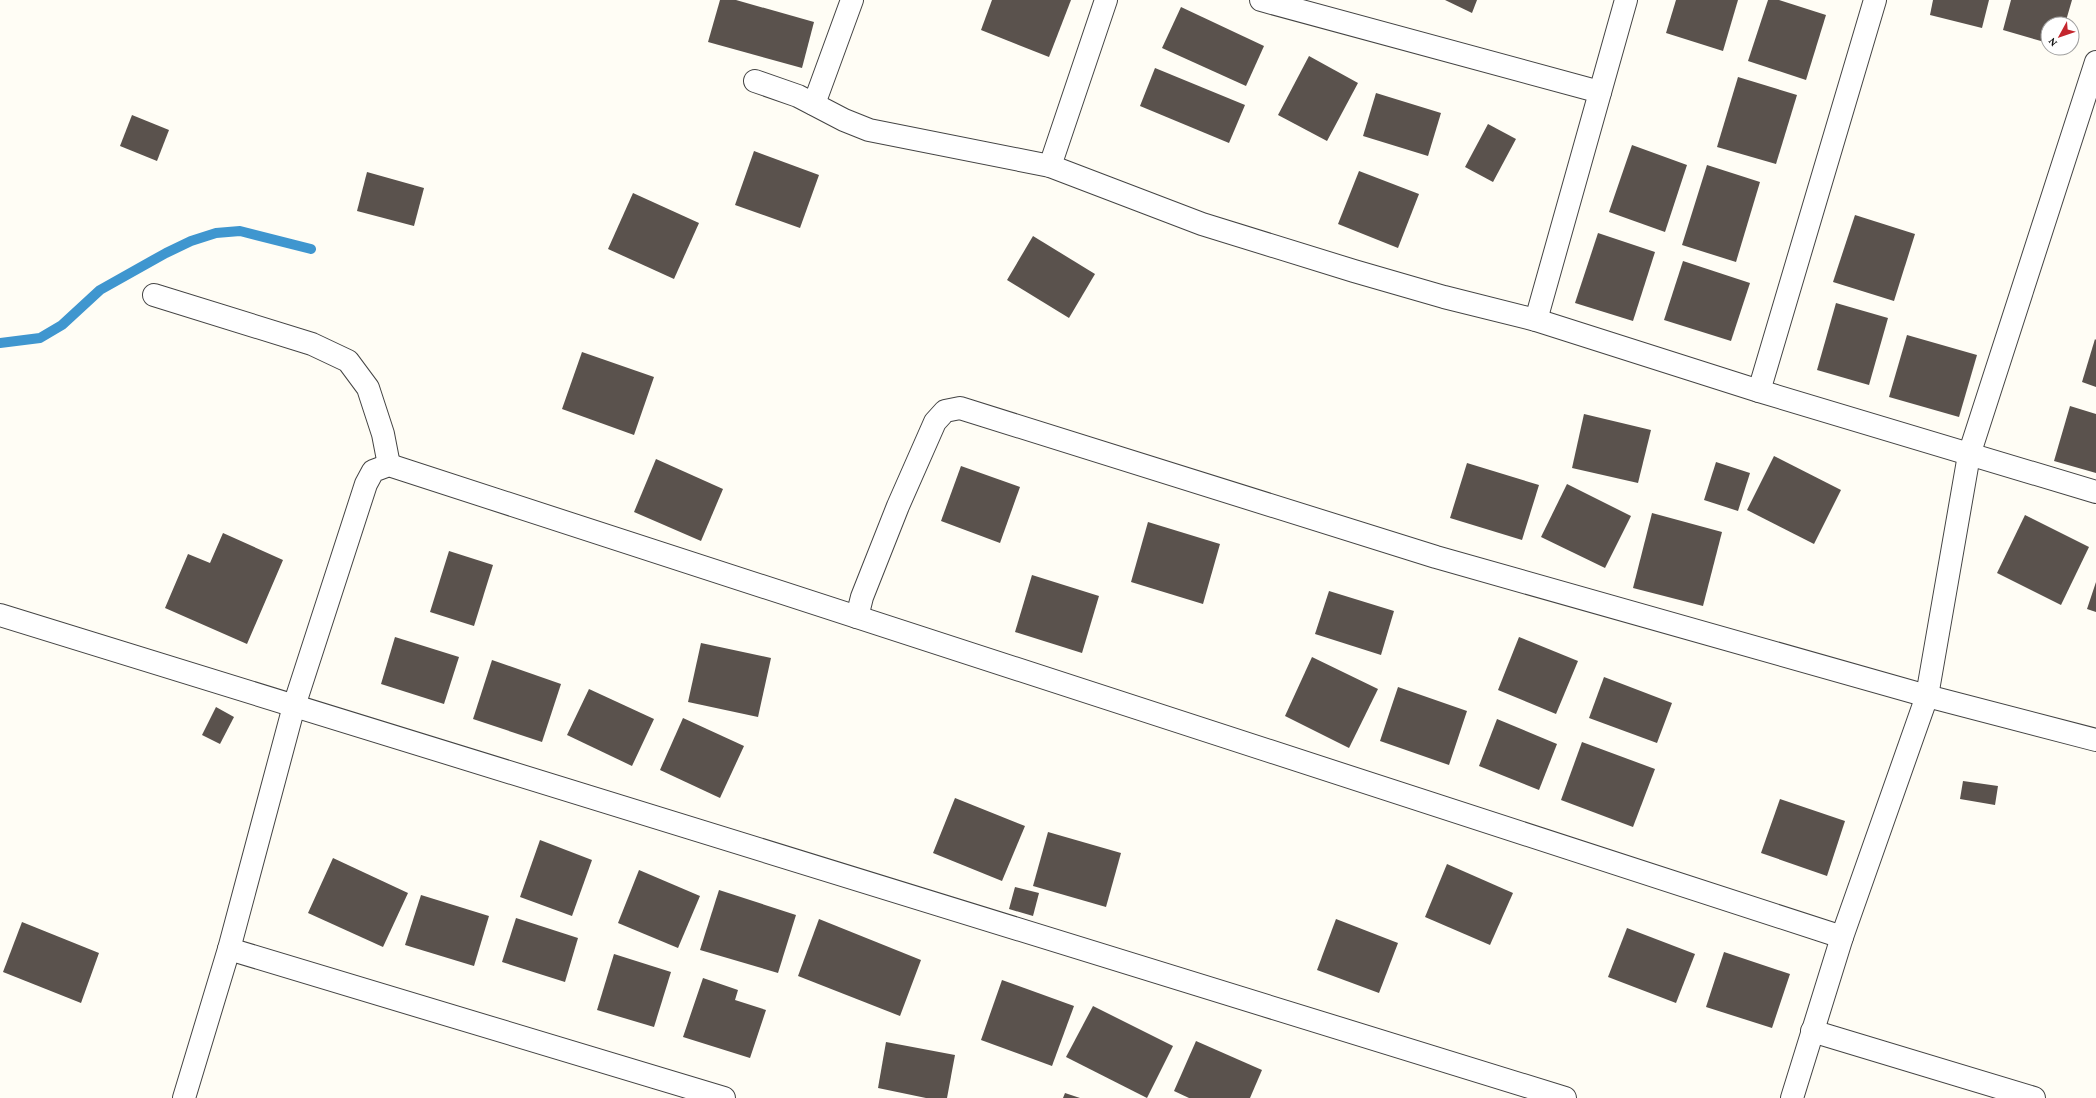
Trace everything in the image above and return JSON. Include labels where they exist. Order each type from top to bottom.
[{"type":"street","points":[[814,104],[852,0]]},
{"type":"street","points":[[1050,166],[1106,0]]},
{"type":"street","points":[[1261,0],[1600,92]]},
{"type":"street","points":[[1536,320],[1626,0]]},
{"type":"street","points":[[1759,391],[1875,0]]},
{"type":"street","points":[[1792,1098],[1842,937],[1927,696],[1969,455],[2096,62]]},
{"type":"street","points":[[755,81],[814,104],[844,120],[869,130],[1050,166],[1202,224],[1444,297],[1536,320],[1759,391],[2096,492]]},
{"type":"street","points":[[154,296],[312,344],[348,361],[368,388],[383,434],[389,465]]},
{"type":"street","points":[[857,617],[862,597],[898,506],[935,422],[945,411],[960,408],[1436,557],[1927,696],[2096,740]]},
{"type":"street","points":[[184,1098],[229,949],[294,706],[366,484],[373,471],[389,465],[1842,937]]},
{"type":"street","points":[[0,615],[1565,1098]]},
{"type":"street","points":[[229,949],[724,1098]]},
{"type":"street","points":[[1812,1031],[2034,1098]]},
{"type":"building","points":[[720,0],[736,0],[814,22],[802,68],[708,42]]},
{"type":"building","points":[[992,0],[1071,0],[1049,57],[981,30]]},
{"type":"building","points":[[1445,0],[1477,0],[1472,13]]},
{"type":"building","points":[[1676,0],[1738,0],[1723,51],[1666,33]]},
{"type":"building","points":[[1768,0],[1779,0],[1826,15],[1806,80],[1748,61]]},
{"type":"building","points":[[1933,0],[1989,0],[1982,28],[1930,15]]},
{"type":"building","points":[[2011,0],[2072,0],[2067,16],[2040,16],[2040,41],[2003,30]]},
{"type":"building","points":[[1181,7],[1264,46],[1246,86],[1162,48]]},
{"type":"building","points":[[1309,56],[1358,83],[1327,141],[1278,115]]},
{"type":"building","points":[[1155,68],[1245,105],[1229,143],[1140,106]]},
{"type":"building","points":[[1738,77],[1797,95],[1776,164],[1717,147]]},
{"type":"building","points":[[1376,93],[1441,113],[1428,156],[1363,136]]},
{"type":"building","points":[[132,115],[169,130],[157,161],[120,146]]},
{"type":"building","points":[[1488,124],[1516,139],[1493,182],[1465,167]]},
{"type":"building","points":[[1632,145],[1687,165],[1665,232],[1609,212]]},
{"type":"building","points":[[754,151],[819,175],[800,228],[735,205]]},
{"type":"building","points":[[1707,165],[1760,182],[1736,262],[1682,245]]},
{"type":"building","points":[[1359,171],[1419,194],[1398,248],[1338,224]]},
{"type":"building","points":[[367,172],[424,188],[414,226],[357,211]]},
{"type":"building","points":[[633,193],[699,223],[674,279],[608,249]]},
{"type":"building","points":[[1855,215],[1915,234],[1894,301],[1833,282]]},
{"type":"building","points":[[1598,233],[1655,252],[1633,321],[1575,303]]},
{"type":"building","points":[[1033,236],[1095,274],[1069,318],[1007,280]]},
{"type":"building","points":[[1683,261],[1750,283],[1731,341],[1664,320]]},
{"type":"building","points":[[1836,303],[1888,318],[1869,385],[1817,370]]},
{"type":"building","points":[[1907,335],[1977,355],[1959,417],[1889,397]]},
{"type":"building","points":[[2095,339],[2096,340],[2096,387],[2082,382]]},
{"type":"building","points":[[582,352],[654,377],[634,435],[562,409]]},
{"type":"building","points":[[2070,406],[2096,414],[2096,473],[2054,461]]},
{"type":"building","points":[[1584,414],[1651,430],[1638,483],[1572,468]]},
{"type":"building","points":[[1774,456],[1841,490],[1814,544],[1747,510]]},
{"type":"building","points":[[656,459],[723,489],[701,541],[634,512]]},
{"type":"building","points":[[1716,462],[1750,473],[1738,511],[1704,500]]},
{"type":"building","points":[[1467,463],[1539,485],[1522,540],[1450,518]]},
{"type":"building","points":[[961,466],[1020,487],[1000,543],[941,521]]},
{"type":"building","points":[[1567,484],[1631,516],[1605,568],[1541,537]]},
{"type":"building","points":[[1652,513],[1722,532],[1703,606],[1633,588]]},
{"type":"building","points":[[2025,515],[2089,547],[2061,605],[1997,573]]},
{"type":"building","points":[[1148,522],[1220,544],[1203,604],[1131,582]]},
{"type":"building","points":[[223,533],[283,560],[247,644],[165,608],[188,554],[210,563]]},
{"type":"building","points":[[449,551],[493,565],[474,626],[430,612]]},
{"type":"building","points":[[1032,575],[1099,596],[1082,653],[1015,632]]},
{"type":"building","points":[[2096,582],[2096,612],[2087,609]]},
{"type":"building","points":[[1329,591],[1394,611],[1381,655],[1315,634]]},
{"type":"building","points":[[395,637],[459,657],[444,704],[381,684]]},
{"type":"building","points":[[1519,637],[1578,661],[1556,714],[1498,690]]},
{"type":"building","points":[[701,643],[771,658],[758,717],[688,702]]},
{"type":"building","points":[[1312,657],[1378,689],[1349,748],[1285,716]]},
{"type":"building","points":[[492,660],[561,684],[542,742],[473,719]]},
{"type":"building","points":[[1604,677],[1672,703],[1657,743],[1589,718]]},
{"type":"building","points":[[1398,687],[1467,711],[1449,765],[1380,741]]},
{"type":"building","points":[[589,689],[654,719],[632,766],[567,735]]},
{"type":"building","points":[[216,707],[234,717],[220,744],[202,735]]},
{"type":"building","points":[[683,718],[744,746],[720,798],[660,770]]},
{"type":"building","points":[[1497,719],[1557,744],[1539,790],[1479,766]]},
{"type":"building","points":[[1582,742],[1655,769],[1633,827],[1561,800]]},
{"type":"building","points":[[1963,781],[1998,786],[1995,805],[1960,799]]},
{"type":"building","points":[[955,798],[1025,826],[1002,881],[933,853]]},
{"type":"building","points":[[1780,799],[1845,821],[1827,876],[1761,853]]},
{"type":"building","points":[[1048,832],[1121,853],[1106,907],[1033,886]]},
{"type":"building","points":[[540,840],[592,860],[572,916],[520,897]]},
{"type":"building","points":[[333,858],[408,893],[383,947],[308,913]]},
{"type":"building","points":[[1447,864],[1513,893],[1490,945],[1425,917]]},
{"type":"building","points":[[639,870],[700,896],[678,948],[618,923]]},
{"type":"building","points":[[1015,887],[1039,893],[1033,916],[1009,909]]},
{"type":"building","points":[[719,890],[796,915],[778,973],[700,950]]},
{"type":"building","points":[[421,895],[489,916],[474,966],[405,945]]},
{"type":"building","points":[[516,918],[578,938],[565,982],[502,962]]},
{"type":"building","points":[[819,919],[921,960],[900,1016],[798,976]]},
{"type":"building","points":[[1336,919],[1398,943],[1379,993],[1317,970]]},
{"type":"building","points":[[22,922],[99,953],[81,1003],[3,972]]},
{"type":"building","points":[[1627,928],[1695,954],[1676,1003],[1608,977]]},
{"type":"building","points":[[1724,952],[1790,974],[1772,1028],[1706,1007]]},
{"type":"building","points":[[614,954],[671,972],[654,1027],[597,1010]]},
{"type":"building","points":[[703,978],[738,990],[735,1000],[766,1010],[750,1058],[683,1037]]},
{"type":"building","points":[[1002,980],[1074,1006],[1052,1066],[981,1040]]},
{"type":"building","points":[[1093,1006],[1173,1046],[1147,1098],[1066,1057]]},
{"type":"building","points":[[1196,1041],[1262,1070],[1250,1098],[1189,1098],[1174,1091]]},
{"type":"building","points":[[886,1042],[955,1055],[947,1098],[926,1098],[878,1088]]},
{"type":"building","points":[[1065,1093],[1080,1098],[1063,1098]]},
{"type":"waterway","points":[[0,343],[40,338],[62,325],[100,290],[166,253],[191,241],[216,233],[240,231],[311,249]]}]
